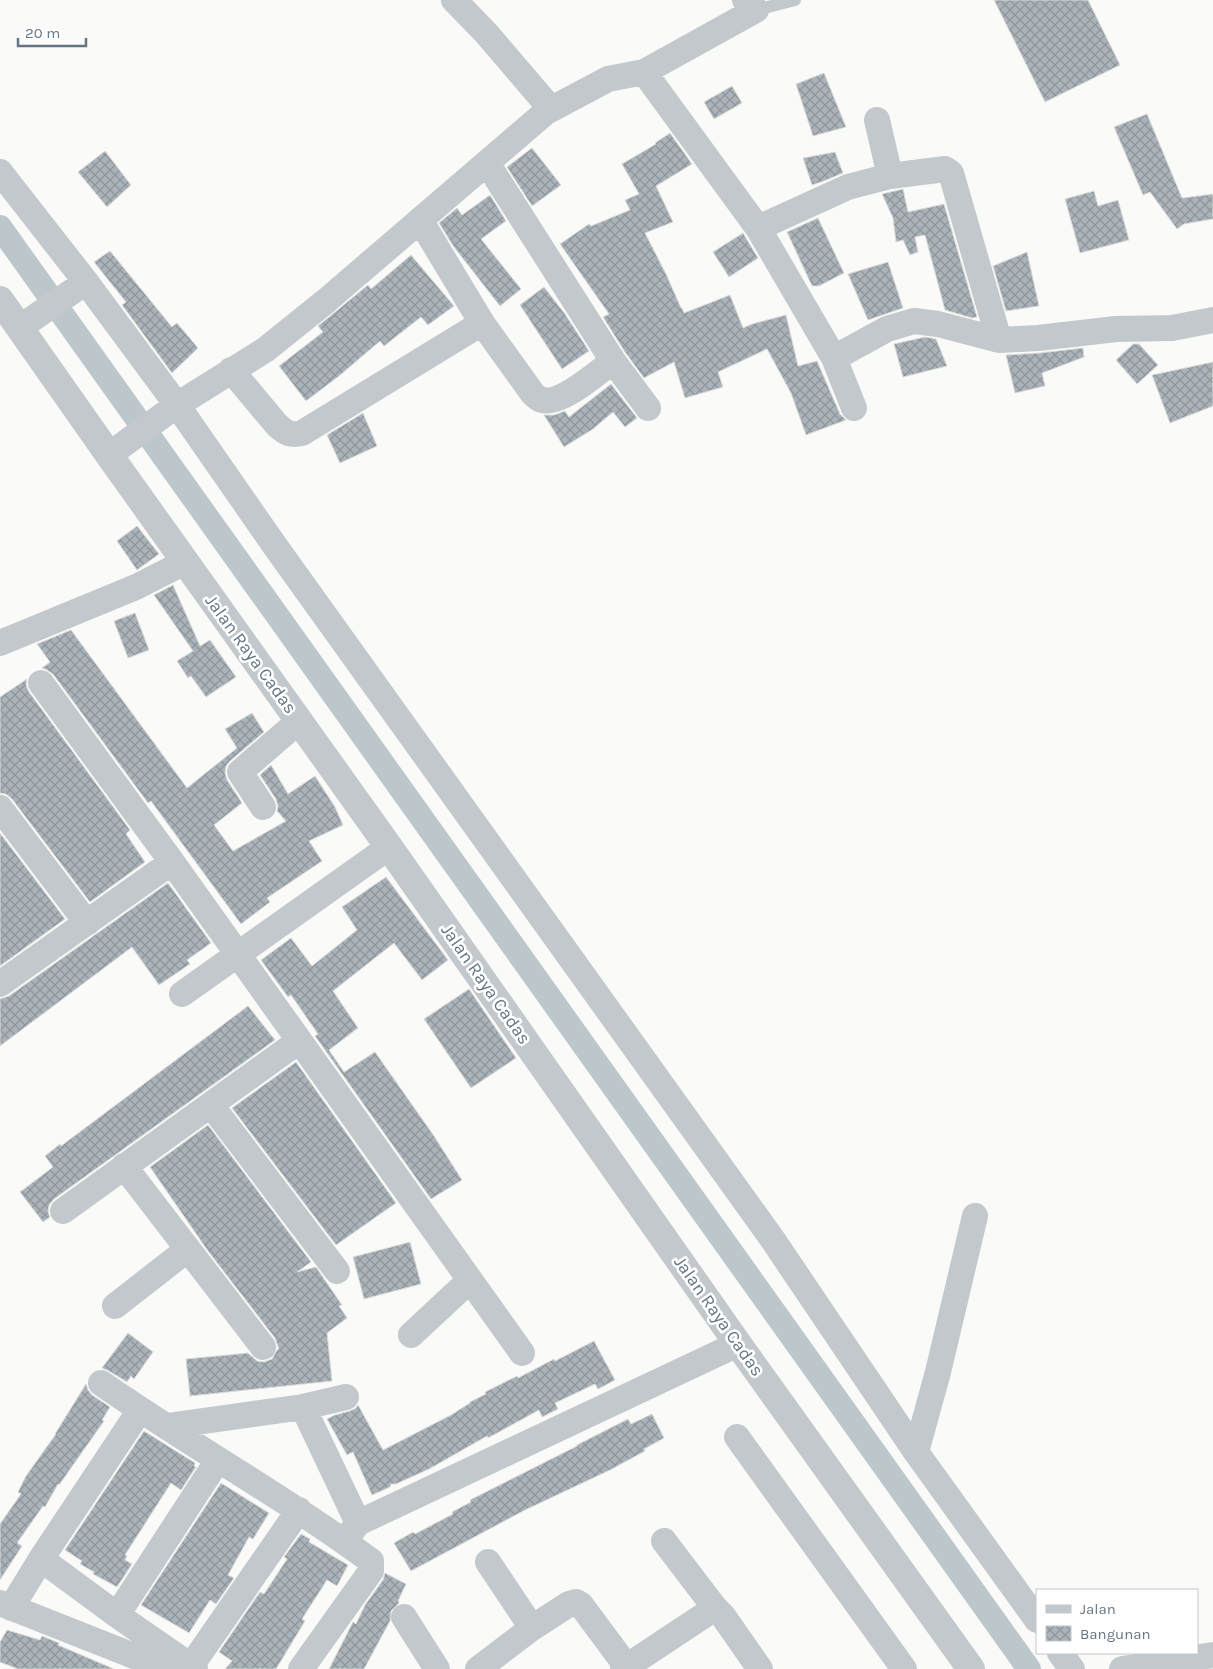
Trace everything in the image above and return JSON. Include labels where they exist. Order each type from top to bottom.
[{"type":"street","points":[[454,0],[486,33],[551,109]]},
{"type":"street","points":[[112,453],[175,407],[265,350],[326,301],[551,109],[608,79],[644,72],[750,5]]},
{"type":"street","points":[[644,72],[758,228],[834,358],[854,408]]},
{"type":"street","points":[[876,120],[890,176]]},
{"type":"street","points":[[486,163],[613,361],[648,408]]},
{"type":"street","points":[[758,228],[848,187],[890,176],[944,168],[951,173],[999,340]]},
{"type":"street","points":[[0,172],[175,407],[773,1240],[916,1452],[1036,1619]]},
{"type":"street","points":[[420,220],[482,323],[533,394],[542,400],[551,400],[566,394],[613,361]]},
{"type":"street","points":[[23,325],[84,283]]},
{"type":"street","name":"Jalan Raya Cadas","points":[[0,300],[23,325],[185,562],[389,847],[738,1344],[971,1669]]},
{"type":"street","points":[[834,358],[887,329],[914,321],[938,324],[999,340],[1038,338],[1116,329],[1172,328],[1213,320]]},
{"type":"street","points":[[232,370],[277,425],[286,433],[295,435],[302,433],[482,323]]},
{"type":"street","points":[[0,643],[136,587],[185,562]]},
{"type":"street","points":[[42,683],[522,1353]]},
{"type":"street","points":[[263,807],[241,772],[299,721]]},
{"type":"street","points":[[0,808],[86,924]]},
{"type":"street","points":[[182,994],[389,847]]},
{"type":"street","points":[[2,979],[86,924],[172,862]]},
{"type":"street","points":[[63,1212],[299,1041]]},
{"type":"street","points":[[211,1105],[337,1271]]},
{"type":"street","points":[[124,1166],[263,1347]]},
{"type":"street","points":[[916,1452],[938,1372],[975,1216]]},
{"type":"street","points":[[115,1306],[188,1249]]},
{"type":"street","points":[[411,1335],[470,1280]]},
{"type":"street","points":[[101,1383],[140,1410],[299,1510],[352,1532],[738,1344]]},
{"type":"street","points":[[167,1426],[303,1407],[346,1397]]},
{"type":"street","points":[[301,1669],[371,1571],[371,1560],[352,1532],[303,1407]]},
{"type":"street","points":[[140,1410],[41,1559],[6,1605],[184,1668]]},
{"type":"street","points":[[737,1437],[904,1669]]},
{"type":"street","points":[[117,1615],[218,1460]]},
{"type":"street","points":[[184,1668],[299,1510]]},
{"type":"street","points":[[664,1541],[723,1616],[760,1669]]},
{"type":"street","points":[[41,1559],[117,1615],[184,1668]]},
{"type":"street","points":[[488,1562],[532,1628]]},
{"type":"street","points":[[478,1669],[532,1628],[569,1604],[576,1602],[581,1605],[625,1668],[715,1608]]},
{"type":"street","points":[[404,1617],[438,1669]]},
{"type":"street","points":[[1061,1654],[1072,1669]]},
{"type":"street","points":[[1122,1669],[1213,1655]]},
{"type":"lane","points":[[750,5],[795,0]]},
{"type":"building","points":[[994,0],[1088,0],[1120,65],[1045,102]]},
{"type":"building","points":[[824,73],[846,127],[813,136],[796,84]]},
{"type":"building","points":[[732,86],[742,103],[714,119],[704,102]]},
{"type":"building","points":[[1147,114],[1182,198],[1213,194],[1213,219],[1184,224],[1177,229],[1150,192],[1143,195],[1114,127]]},
{"type":"building","points":[[670,133],[692,164],[656,186],[673,222],[645,233],[684,313],[730,295],[743,328],[786,315],[798,366],[817,361],[840,414],[846,420],[806,435],[791,393],[767,349],[718,372],[723,387],[685,398],[674,362],[644,378],[603,317],[609,314],[560,244],[589,224],[591,226],[630,210],[625,200],[639,194],[622,164],[656,144]]},
{"type":"building","points":[[532,148],[561,185],[532,206],[507,167]]},
{"type":"building","points":[[105,151],[131,185],[107,207],[78,172]]},
{"type":"building","points":[[835,152],[843,173],[812,185],[803,158]]},
{"type":"building","points":[[903,189],[908,212],[944,204],[977,317],[972,318],[945,310],[925,235],[915,237],[918,252],[910,255],[903,240],[896,242],[893,218],[882,194]]},
{"type":"building","points":[[1094,191],[1098,206],[1118,200],[1129,240],[1080,253],[1065,199]]},
{"type":"building","points":[[490,195],[506,221],[481,239],[521,289],[500,306],[454,247],[439,223],[457,208],[462,215]]},
{"type":"building","points":[[818,218],[844,273],[819,286],[812,286],[787,232]]},
{"type":"building","points":[[743,233],[758,258],[729,277],[713,252]]},
{"type":"building","points":[[110,251],[172,327],[177,323],[198,348],[172,373],[122,305],[126,302],[94,262]]},
{"type":"building","points":[[1027,252],[1039,306],[1006,311],[993,266]]},
{"type":"building","points":[[411,255],[454,306],[428,325],[421,317],[384,346],[380,341],[306,401],[279,366],[323,332],[318,326],[368,285],[371,289]]},
{"type":"building","points":[[888,262],[903,308],[868,320],[848,274]]},
{"type":"building","points":[[544,287],[565,314],[589,351],[562,369],[520,305]]},
{"type":"building","points":[[925,337],[936,339],[947,366],[903,377],[894,344]]},
{"type":"building","points":[[1133,344],[1139,344],[1158,365],[1137,384],[1116,360]]},
{"type":"building","points":[[1083,348],[1084,357],[1042,373],[1045,386],[1015,393],[1006,355]]},
{"type":"building","points":[[1213,362],[1213,406],[1170,423],[1152,375]]},
{"type":"building","points":[[611,384],[637,418],[625,427],[613,412],[593,429],[564,447],[544,415],[554,415],[565,411],[569,417]]},
{"type":"building","points":[[363,413],[377,446],[340,463],[327,435]]},
{"type":"building","points":[[137,526],[159,554],[137,570],[117,541]]},
{"type":"building","points":[[173,585],[200,646],[210,640],[236,677],[206,697],[191,676],[188,678],[177,661],[193,651],[154,595]]},
{"type":"building","points":[[135,613],[149,650],[128,658],[114,621]]},
{"type":"building","points":[[71,630],[187,788],[237,748],[225,729],[252,713],[264,732],[230,761],[226,766],[225,773],[227,780],[242,803],[214,825],[233,851],[286,821],[277,811],[276,799],[260,775],[271,765],[288,794],[315,776],[335,807],[343,825],[309,841],[322,861],[267,898],[270,902],[241,924],[151,801],[148,803],[53,674],[42,668],[50,662],[37,644]]},
{"type":"building","points":[[27,679],[26,685],[29,692],[130,830],[126,834],[145,862],[90,902],[12,799],[6,794],[0,793],[0,697]]},
{"type":"building","points":[[0,833],[65,919],[0,966]]},
{"type":"building","points":[[386,877],[448,960],[422,980],[394,943],[333,991],[358,1028],[329,1050],[344,1072],[375,1052],[434,1136],[462,1180],[431,1199],[315,1036],[318,1034],[291,995],[288,997],[261,960],[291,938],[312,966],[357,930],[342,907]]},
{"type":"building","points":[[168,883],[211,943],[187,960],[190,964],[159,985],[132,947],[0,1046],[0,999],[9,996]]},
{"type":"building","points":[[469,989],[516,1058],[471,1088],[424,1019]]},
{"type":"building","points":[[248,1006],[275,1040],[54,1199],[49,1205],[48,1212],[50,1217],[43,1222],[20,1192],[53,1167],[45,1156]]},
{"type":"building","points":[[296,1062],[396,1203],[336,1245],[232,1108]]},
{"type":"building","points":[[208,1125],[311,1262],[297,1272],[316,1267],[342,1305],[339,1306],[347,1318],[327,1333],[332,1381],[190,1396],[186,1359],[248,1353],[257,1361],[264,1362],[272,1359],[279,1349],[275,1338],[208,1251],[150,1167]]},
{"type":"building","points":[[410,1242],[421,1284],[364,1299],[353,1257]]},
{"type":"building","points":[[128,1333],[153,1352],[134,1379],[131,1376],[127,1382],[102,1368]]},
{"type":"building","points":[[594,1341],[615,1380],[598,1389],[595,1384],[555,1403],[558,1409],[542,1417],[539,1410],[488,1438],[487,1436],[429,1469],[396,1484],[391,1484],[390,1487],[372,1495],[353,1452],[347,1455],[327,1419],[350,1411],[358,1405],[383,1450],[451,1415],[486,1394],[485,1392],[517,1376],[518,1378],[554,1359],[555,1361]]},
{"type":"building","points":[[86,1384],[92,1395],[110,1407],[102,1420],[104,1421],[58,1484],[45,1507],[43,1506],[17,1543],[22,1546],[0,1580],[0,1524],[21,1494],[18,1492],[26,1476],[56,1434]]},
{"type":"building","points":[[652,1414],[664,1438],[644,1449],[645,1451],[610,1470],[525,1510],[411,1571],[394,1543],[453,1514],[452,1512],[471,1502],[470,1500],[628,1419],[631,1424]]},
{"type":"building","points":[[144,1431],[195,1463],[194,1466],[196,1467],[181,1490],[171,1483],[125,1555],[127,1556],[125,1560],[132,1564],[117,1587],[93,1574],[94,1572],[80,1564],[82,1561],[65,1550]]},
{"type":"building","points":[[221,1483],[269,1513],[253,1539],[249,1537],[228,1575],[234,1578],[216,1604],[210,1600],[189,1633],[141,1605]]},
{"type":"building","points":[[301,1534],[310,1539],[309,1542],[348,1565],[337,1586],[327,1580],[302,1619],[305,1621],[276,1669],[225,1669],[232,1661],[219,1652],[260,1592],[264,1594],[287,1559],[284,1557]]},
{"type":"building","points":[[385,1573],[406,1584],[398,1601],[399,1603],[391,1611],[390,1621],[364,1669],[329,1669],[353,1622],[356,1624],[365,1605],[383,1580]]},
{"type":"building","points":[[7,1630],[40,1640],[42,1636],[59,1643],[58,1645],[114,1669],[18,1669],[0,1662],[0,1642]]},
{"type":"waterway","points":[[0,227],[1029,1669]]}]
